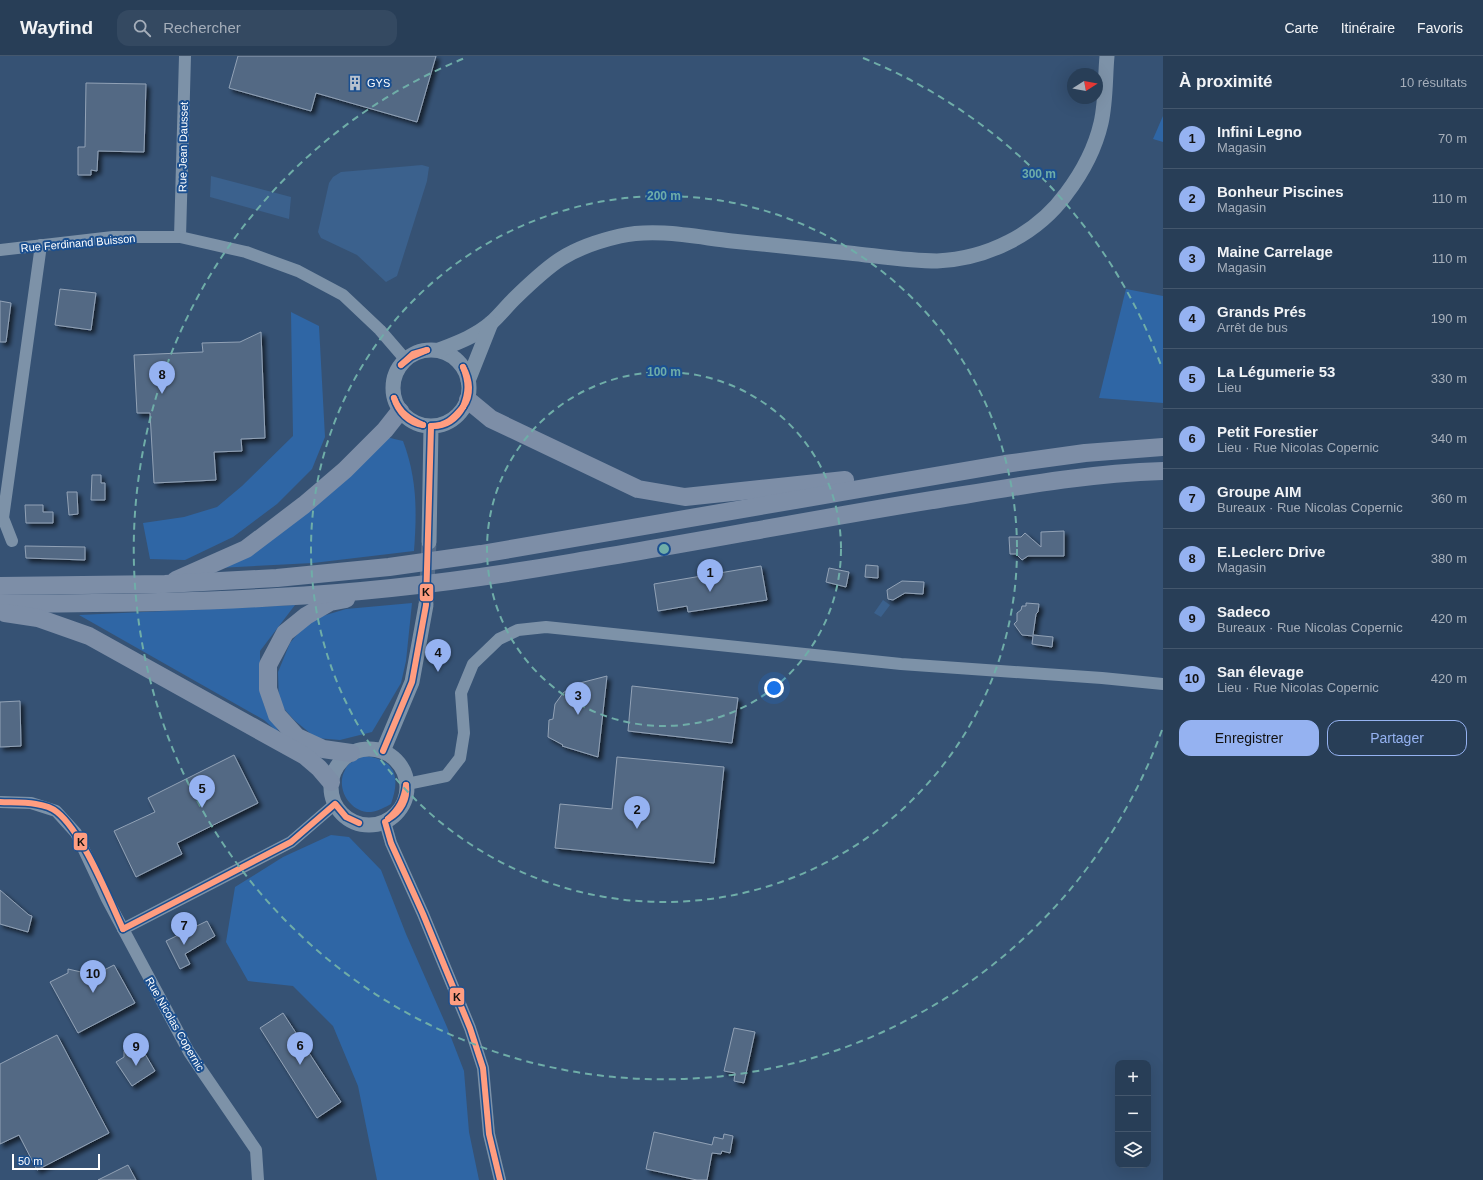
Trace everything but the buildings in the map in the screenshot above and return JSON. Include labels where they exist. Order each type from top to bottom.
[{"type":"main road","points":[[468,400],[491,419],[638,488],[685,497],[1085,453],[1163,447]]},
{"type":"main road","points":[[165,584],[246,548],[346,470],[385,430],[400,411]]},
{"type":"main road","points":[[0,586],[165,584],[277,578],[389,567],[473,555],[913,479],[1085,453]]},
{"type":"main road","points":[[0,604],[175,602],[279,597],[392,588],[573,563],[896,506],[1009,488],[1116,474],[1163,470]]},
{"type":"main road","points":[[351,753],[323,748],[297,737],[277,715],[268,689],[268,665],[285,633],[306,616],[330,602],[392,588]]},
{"type":"main road","points":[[0,612],[38,618],[89,636],[305,756],[320,768],[331,782]]},
{"type":"street","name":"Rue Jean Dausset","points":[[180,237],[185,56]]},
{"type":"street","points":[[439,350],[467,339],[491,323],[532,281],[556,260],[587,245],[621,236],[662,233],[937,261],[970,256],[1013,240],[1043,220],[1059,203],[1084,166],[1096,142],[1102,122],[1107,56]]},
{"type":"street","name":"Rue Ferdinand Buisson","points":[[0,250],[113,238],[180,237],[246,252],[298,271],[343,295],[380,330],[405,359]]},
{"type":"street","points":[[12,541],[3,518],[40,245]]},
{"type":"street","points":[[468,381],[491,323]]},
{"type":"street","points":[[439,350],[450,354],[459,362],[466,373],[468,381],[468,400],[462,411],[454,420],[443,425],[431,427],[419,425],[408,420],[394,401],[392,390],[393,378],[405,359],[416,352],[439,350]]},
{"type":"street","points":[[429,542],[431,427]]},
{"type":"street","points":[[383,751],[412,682],[426,605]]},
{"type":"street","points":[[407,784],[446,776],[460,758],[464,733],[462,693],[473,664],[499,639],[518,630],[546,627],[901,664],[1102,678],[1163,684]]},
{"type":"street","points":[[367,749],[383,751],[392,756],[400,764],[405,773],[407,784],[406,795],[402,806],[395,815],[385,822],[374,825],[362,824],[351,820],[342,813],[335,804],[332,793],[331,782],[338,765],[351,753],[367,749]]},
{"type":"street","name":"Rue Nicolas Copernic","points":[[0,802],[31,802],[56,811],[76,833],[122,929],[189,1052],[256,1150],[258,1180]]},
{"type":"street","points":[[122,929],[291,842],[335,804]]},
{"type":"street","points":[[385,822],[391,843],[424,914],[470,1028],[483,1068],[489,1134],[495,1165],[500,1180]]},
{"type":"shaded area","points":[[1163,116],[1163,142],[1153,139]]},
{"type":"shaded area","points":[[422,165],[429,167],[427,181],[397,276],[386,282],[357,255],[321,238],[318,232],[329,183],[333,177],[341,172]]},
{"type":"shaded area","points":[[211,176],[291,197],[289,219],[210,197]]},
{"type":"shaded area","points":[[1126,289],[1163,296],[1163,403],[1099,398]]},
{"type":"shaded area","points":[[291,312],[319,326],[325,437],[312,469],[277,504],[233,537],[185,560],[150,559],[143,523],[184,517],[217,507],[242,486],[293,436]]},
{"type":"shaded area","points":[[386,437],[403,441],[408,455],[416,508],[414,551],[313,563],[218,568]]},
{"type":"shaded area","points":[[883,600],[890,605],[881,617],[874,613]]},
{"type":"shaded area","points":[[412,603],[406,661],[401,683],[372,732],[340,740],[316,738],[294,720],[279,703],[278,672],[290,643],[309,620],[346,609]]},
{"type":"shaded area","points":[[295,605],[260,651],[260,678],[264,705],[280,734],[264,720],[79,615]]},
{"type":"shaded area","points":[[364,756],[383,761],[389,765],[395,777],[394,794],[391,804],[371,812],[363,811],[351,804],[346,798],[342,784],[342,777],[346,767],[353,761]]},
{"type":"shaded area","points":[[331,835],[349,837],[381,870],[406,934],[447,1027],[464,1071],[469,1132],[479,1180],[377,1180],[358,1086],[333,1026],[293,986],[248,981],[226,942],[235,887],[283,857]]},
{"type":"tunnel","points":[[426,605],[429,542]]},
{"type":"transit line","name":"K","points":[[401,365],[413,354],[427,350]]},
{"type":"transit line","name":"K","points":[[401,365],[411,357],[427,350]]},
{"type":"transit line","name":"K","points":[[463,367],[469,387],[468,398],[463,407]]},
{"type":"transit line","name":"K","points":[[463,367],[468,387],[463,407]]},
{"type":"transit line","name":"K","points":[[394,398],[402,412],[423,425]]},
{"type":"transit line","name":"K","points":[[394,398],[398,408],[405,416],[413,422],[423,425]]},
{"type":"transit line","name":"K","points":[[431,426],[441,425],[449,421],[463,407]]},
{"type":"transit line","name":"K","points":[[431,426],[446,424],[454,419],[463,407]]},
{"type":"transit line","name":"K","points":[[383,751],[412,682],[426,605],[431,427]]},
{"type":"transit line","name":"K","points":[[388,819],[400,804],[406,785]]},
{"type":"transit line","name":"K","points":[[388,819],[397,813],[403,805],[406,795],[406,785]]},
{"type":"transit line","name":"K","points":[[0,802],[30,803],[45,806],[57,812],[67,822],[94,866],[123,929]]},
{"type":"transit line","name":"K","points":[[123,929],[291,842],[335,804]]},
{"type":"transit line","name":"K","points":[[336,805],[346,817],[359,823]]},
{"type":"transit line","name":"K","points":[[385,822],[391,843],[423,914],[470,1028],[483,1068],[489,1134],[500,1180]]},
{"type":"place","name":"GYS","points":[[355,83]]},
{"type":"place","name":"E.Leclerc Drive","points":[[162,394]]},
{"type":"place","name":"Infini Legno","points":[[710,592]]},
{"type":"place","name":"Grands Prés","points":[[438,672]]},
{"type":"place","name":"Maine Carrelage","points":[[578,715]]},
{"type":"place","name":"La Légumerie 53","points":[[202,808]]},
{"type":"place","name":"Bonheur Piscines","points":[[637,829]]},
{"type":"place","name":"Groupe AIM","points":[[184,945]]},
{"type":"place","name":"San élevage","points":[[93,993]]},
{"type":"place","name":"Petit Forestier","points":[[300,1065]]},
{"type":"place","name":"Sadeco","points":[[136,1066]]}]
